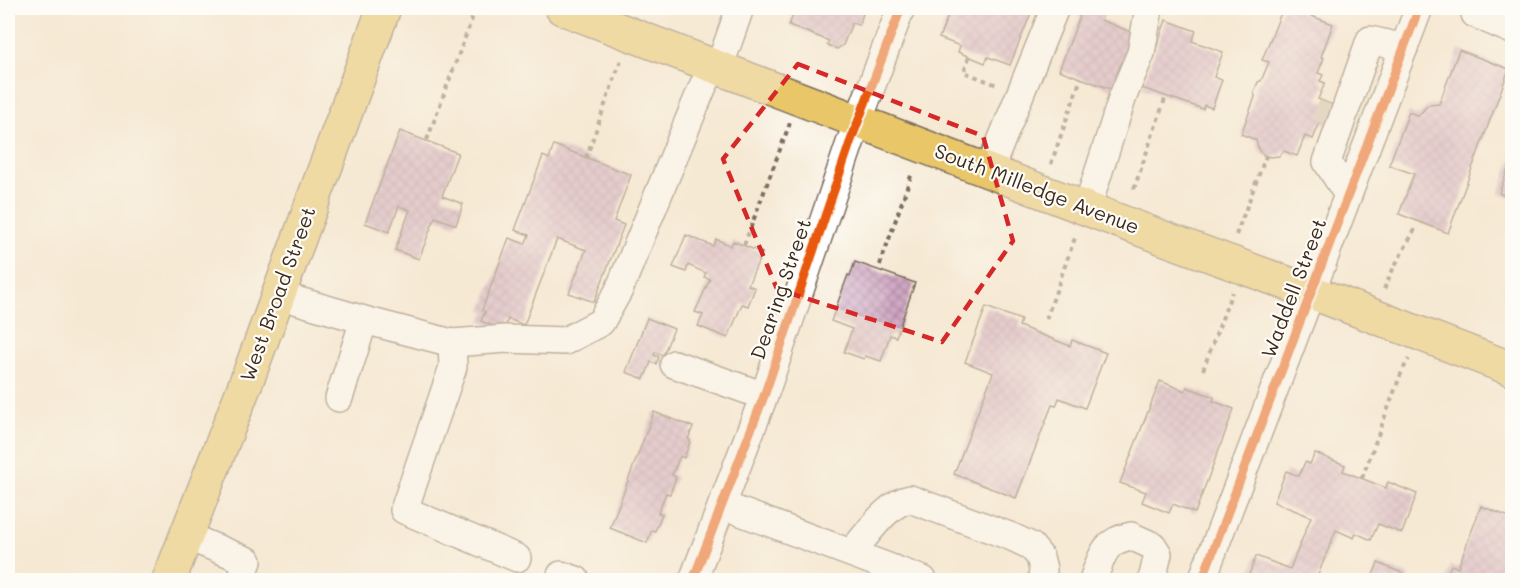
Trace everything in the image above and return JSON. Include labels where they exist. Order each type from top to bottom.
[{"type":"main road","name":"West Broad Street","points":[[169,580],[384,8]]},
{"type":"main road","name":"South Milledge Avenue","points":[[562,8],[989,171],[1082,220],[1178,243],[1512,369]]},
{"type":"street","points":[[278,295],[452,343],[506,339],[565,341],[601,322],[619,290],[703,86],[716,67],[740,8]]},
{"type":"street","name":"Dearing Street","points":[[693,580],[764,396],[859,120],[901,8]]},
{"type":"street","points":[[989,171],[1055,8]]},
{"type":"street","points":[[1082,220],[1123,96],[1141,53],[1149,8]]},
{"type":"street","name":"Waddell Street","points":[[1202,580],[1419,8]]},
{"type":"street","points":[[1478,8],[1475,14],[1512,30]]},
{"type":"street","points":[[1348,195],[1327,162],[1333,116],[1352,87],[1370,40],[1404,48]]},
{"type":"street","points":[[1333,116],[1372,132]]},
{"type":"street","points":[[339,398],[364,320]]},
{"type":"street","points":[[452,343],[453,367],[404,510],[517,558]]},
{"type":"street","points":[[674,364],[764,396]]},
{"type":"street","points":[[852,552],[892,506],[901,500],[910,499],[1031,546],[1040,557],[1043,569],[1042,580]]},
{"type":"street","points":[[722,505],[923,580]]},
{"type":"street","points":[[186,536],[248,561],[240,580]]},
{"type":"street","points":[[1093,580],[1105,549],[1113,541],[1131,536],[1153,546],[1158,554],[1152,580]]},
{"type":"path","points":[[427,140],[476,8]]},
{"type":"path","points":[[586,158],[623,56]]},
{"type":"path","points":[[969,57],[964,72],[1020,93]]},
{"type":"path","points":[[1051,164],[1081,78]]},
{"type":"path","points":[[1134,189],[1166,96]]},
{"type":"path","points":[[744,245],[792,120]]},
{"type":"path","points":[[1236,236],[1266,156]]},
{"type":"path","points":[[880,266],[914,166]]},
{"type":"path","points":[[1046,320],[1082,220]]},
{"type":"path","points":[[1384,289],[1417,226]]},
{"type":"path","points":[[1203,370],[1233,292]]},
{"type":"path","points":[[1362,478],[1402,370],[1410,356]]},
{"type":"highlighted area","points":[[798,64],[983,136],[1013,241],[942,342],[777,289],[723,159]]},
{"type":"building","points":[[796,8],[865,8],[859,25],[852,23],[843,45],[837,49],[827,45],[829,41],[789,25]]},
{"type":"building","points":[[951,8],[1033,8],[1010,65],[988,57],[985,63],[958,52],[960,46],[939,38]]},
{"type":"building","points":[[1078,8],[1106,8],[1101,20],[1136,34],[1113,90],[1059,70],[1080,16],[1076,14]]},
{"type":"building","points":[[1283,8],[1290,8],[1333,24],[1321,57],[1324,58],[1318,73],[1323,75],[1320,81],[1325,83],[1318,99],[1340,108],[1333,127],[1320,122],[1313,139],[1305,136],[1297,156],[1284,151],[1279,156],[1270,157],[1259,151],[1256,140],[1241,134],[1255,97],[1254,92],[1269,62],[1262,60]]},
{"type":"building","points":[[1166,20],[1196,31],[1192,41],[1223,52],[1214,77],[1222,80],[1212,108],[1204,105],[1203,109],[1142,88]]},
{"type":"building","points":[[1459,50],[1509,69],[1448,233],[1399,214],[1414,174],[1389,165],[1409,112],[1418,116],[1428,105],[1439,104]]},
{"type":"building","points":[[400,131],[458,153],[442,196],[463,204],[456,225],[435,217],[419,259],[395,250],[410,210],[399,206],[389,232],[365,223]]},
{"type":"building","points":[[554,145],[631,175],[614,221],[624,225],[594,302],[569,293],[586,250],[557,239],[524,325],[508,319],[504,330],[481,321],[485,312],[482,310],[509,238],[525,244],[529,235],[515,230],[543,156],[549,159]]},
{"type":"building","points":[[1512,158],[1512,199],[1499,193]]},
{"type":"building","points":[[686,235],[713,246],[716,239],[731,246],[733,241],[762,253],[748,285],[755,288],[748,306],[742,304],[728,338],[698,326],[703,315],[695,312],[710,279],[704,277],[706,273],[688,265],[686,272],[673,267]]},
{"type":"building","points":[[855,262],[915,283],[896,337],[890,335],[881,361],[865,356],[864,359],[844,352],[852,329],[831,321]]},
{"type":"building","points":[[986,307],[1021,320],[1019,326],[1070,346],[1072,340],[1106,353],[1085,408],[1059,398],[1056,406],[1052,405],[1016,498],[954,474],[993,373],[965,362]]},
{"type":"building","points":[[647,318],[674,329],[663,355],[655,352],[654,355],[659,357],[656,364],[651,362],[644,379],[626,372]]},
{"type":"building","points":[[1160,381],[1185,391],[1187,387],[1214,397],[1213,401],[1234,409],[1195,513],[1173,504],[1169,513],[1142,502],[1146,492],[1120,483]]},
{"type":"building","points":[[654,412],[693,427],[684,458],[680,456],[672,475],[676,477],[670,494],[666,493],[658,513],[662,514],[647,543],[610,528]]},
{"type":"building","points":[[1315,453],[1345,465],[1343,471],[1386,488],[1388,482],[1417,494],[1402,533],[1378,524],[1371,540],[1356,533],[1354,538],[1336,530],[1316,580],[1247,580],[1256,556],[1290,569],[1311,517],[1274,502],[1286,471],[1299,476],[1305,462],[1310,464]]},
{"type":"building","points":[[1481,506],[1512,518],[1512,580],[1445,580],[1451,565],[1458,568]]},
{"type":"building","points":[[1378,563],[1409,576],[1407,580],[1371,580]]},
{"type":"tunnel","points":[[1325,124],[1332,105]]},
{"type":"cycle path","points":[[693,580],[764,396],[850,143],[901,8]]},
{"type":"cycle path","points":[[1202,580],[1419,8]]}]
